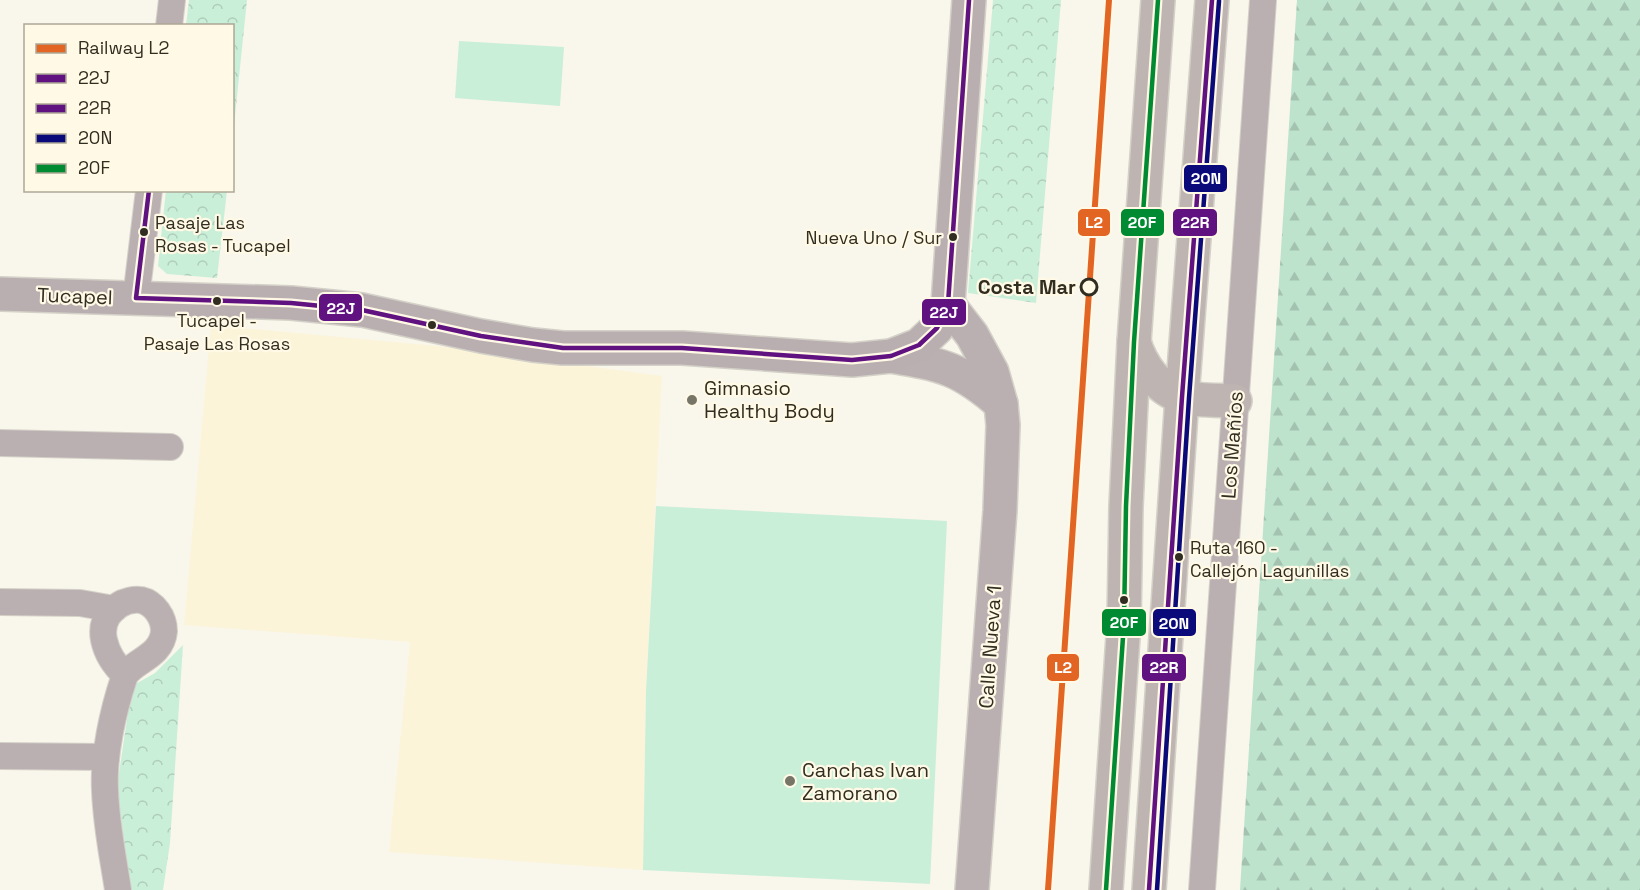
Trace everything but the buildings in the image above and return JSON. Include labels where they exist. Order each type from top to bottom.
[{"type":"highway","points":[[1106,890],[1124,622],[1128,454],[1134,342],[1158,0]]},
{"type":"highway","points":[[1149,890],[1182,397],[1212,0]]},
{"type":"highway","points":[[1134,342],[1141,360],[1161,385],[1182,397],[1235,401]]},
{"type":"main road","points":[[948,304],[969,0]]},
{"type":"main road","name":"Tucapel","points":[[0,294],[291,303],[362,310],[490,338],[563,348],[682,348],[852,360],[891,356],[920,345],[937,328],[948,304]]},
{"type":"street","points":[[169,24],[172,0]]},
{"type":"street","name":"Los Mañíos","points":[[1202,890],[1263,0]]},
{"type":"street","points":[[136,298],[149,192]]},
{"type":"street","name":"Calle Nueva 1","points":[[948,304],[972,335],[993,372],[1001,404],[1003,425],[1000,510],[972,890]]},
{"type":"street","points":[[891,356],[940,365],[962,374],[1001,404]]},
{"type":"street","points":[[0,443],[170,447]]},
{"type":"street","points":[[118,890],[106,809],[106,757],[125,675],[152,654],[158,647],[164,632],[163,623],[154,607],[139,599],[121,604],[114,609],[106,621],[103,638],[109,655],[125,675]]},
{"type":"street","points":[[0,602],[80,603],[114,609]]},
{"type":"street","points":[[0,756],[106,757]]},
{"type":"shaded area","points":[[211,325],[437,346],[662,376],[646,691],[643,870],[389,852],[410,642],[184,625]]},
{"type":"green space","points":[[189,0],[247,0],[234,125],[234,24],[186,24]]},
{"type":"green space","points":[[993,0],[1061,0],[1036,303],[968,293]]},
{"type":"green space","points":[[1297,0],[1640,0],[1640,890],[1240,890]]},
{"type":"green space","points":[[459,41],[564,47],[560,106],[455,98]]},
{"type":"green space","points":[[166,192],[227,192],[217,278],[167,274],[158,266]]},
{"type":"green space","name":"Canchas Ivan Zamorano","points":[[656,506],[947,521],[930,884],[643,870],[646,691]]},
{"type":"green space","points":[[183,645],[170,843],[163,890],[130,890],[117,786],[132,686],[155,673]]},
{"type":"rail line","name":"L2","points":[[1048,890],[1109,0]]},
{"type":"transit line","name":"22J","points":[[149,192],[136,298],[291,303],[362,310],[481,336],[563,348],[682,348],[852,360],[891,356],[919,345],[937,328],[948,304],[969,0]]},
{"type":"transit line","name":"20F","points":[[1106,890],[1124,622],[1126,506],[1134,342],[1158,0]]},
{"type":"transit line","name":"22R","points":[[1149,890],[1182,397],[1212,0]]},
{"type":"transit line","name":"20N","points":[[1157,890],[1189,398],[1219,1]]},
{"type":"place","name":"Pasaje Las Rosas - Tucapel","points":[[144,232]]},
{"type":"place","name":"Nueva Uno / Sur","points":[[953,237]]},
{"type":"place","name":"Costa Mar","points":[[1089,287]]},
{"type":"place","name":"Tucapel - Pasaje Las Rosas","points":[[217,301]]},
{"type":"place","name":"Gimnasio Healthy Body","points":[[692,400]]},
{"type":"place","name":"Ruta 160 - Callejón Lagunillas","points":[[1179,557]]},
{"type":"place","name":"Canchas Ivan Zamorano","points":[[790,781]]}]
